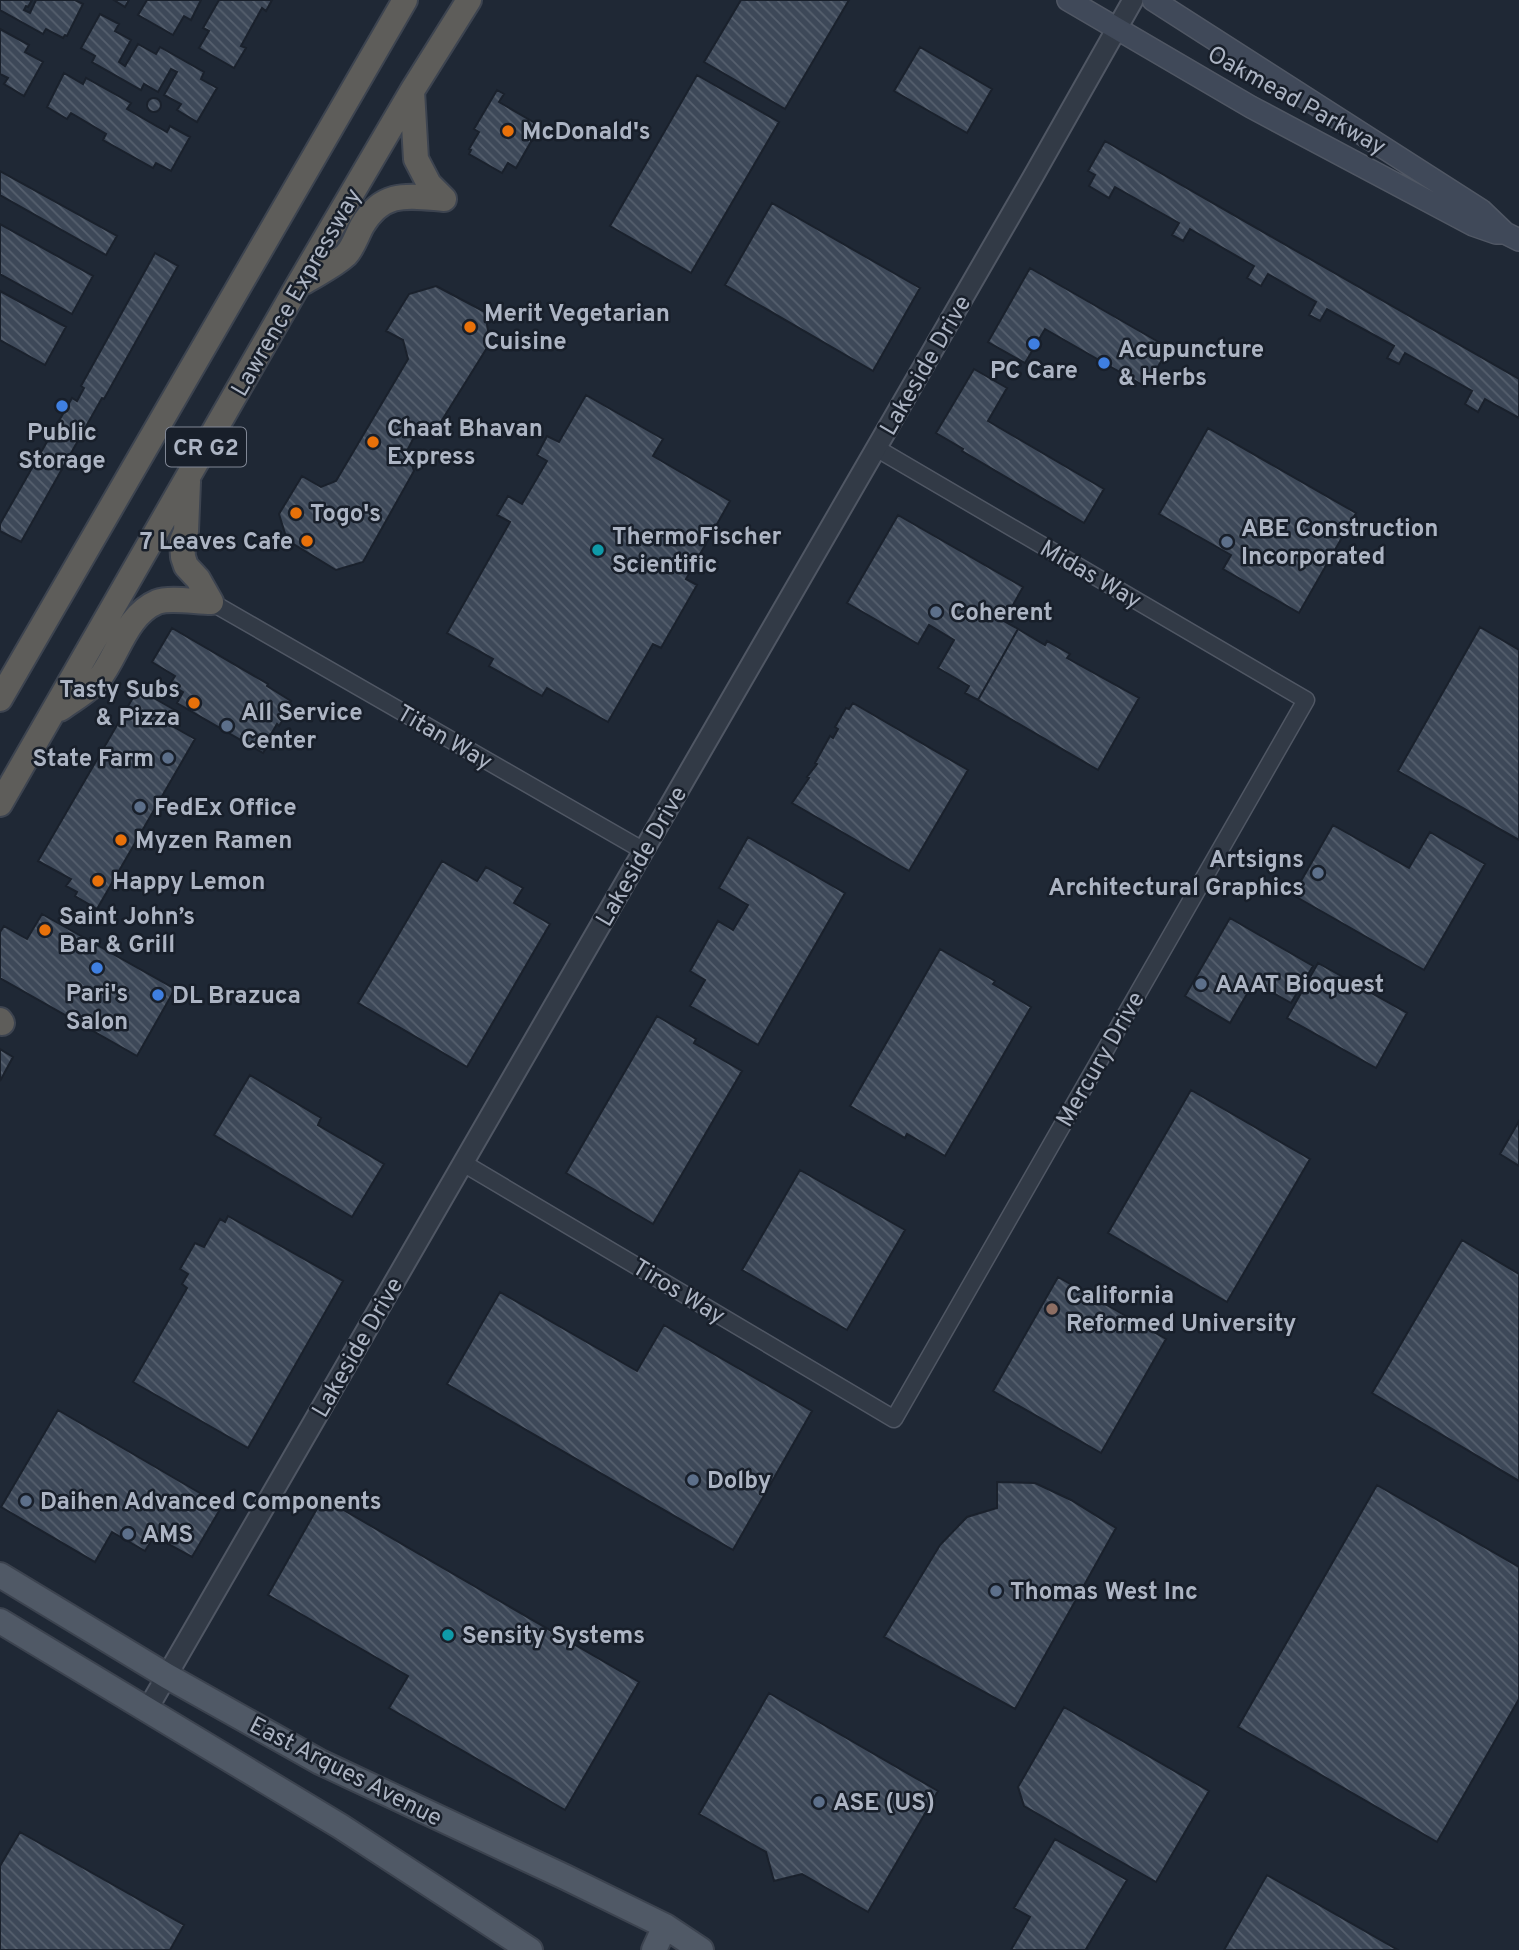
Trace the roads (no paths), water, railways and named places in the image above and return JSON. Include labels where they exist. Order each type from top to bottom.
[{"type":"highway","name":"CR G2","points":[[4,688],[405,0]]},
{"type":"highway","name":"Lawrence Expressway","points":[[0,804],[412,91],[469,0]]},
{"type":"highway","points":[[298,287],[347,254],[367,218],[386,200],[410,196],[444,199],[429,184],[416,159],[412,91]]},
{"type":"highway","points":[[188,479],[183,557],[186,566],[198,579],[211,602]]},
{"type":"highway","points":[[51,716],[98,680],[131,625],[156,602],[178,599],[211,602]]},
{"type":"main road","name":"Oakmead Parkway","points":[[1068,0],[1251,107],[1381,177],[1473,225],[1512,237]]},
{"type":"main road","name":"Oakmead Parkway","points":[[1153,0],[1481,210],[1512,237]]},
{"type":"main road","name":"East Arques Avenue","points":[[0,1575],[167,1676],[320,1762],[665,1926],[701,1950]]},
{"type":"main road","name":"East Arques Avenue","points":[[0,1621],[352,1834],[530,1950]]},
{"type":"main road","points":[[654,1950],[665,1926]]},
{"type":"street","name":"Lakeside Drive","points":[[147,1710],[1133,0]]},
{"type":"street","name":"Midas Way","points":[[876,448],[1306,700]]},
{"type":"street","name":"Titan Way","points":[[211,602],[643,851]]},
{"type":"street","name":"Mercury Drive","points":[[894,1419],[1306,700]]},
{"type":"street","name":"Tiros Way","points":[[463,1163],[894,1419]]},
{"type":"place","name":"McDonald's","points":[[508,131]]},
{"type":"place","name":"Merit Vegetarian Cuisine","points":[[470,327]]},
{"type":"place","name":"PC Care","points":[[1034,344]]},
{"type":"place","name":"Acupuncture & Herbs","points":[[1104,363]]},
{"type":"place","name":"Public Storage","points":[[62,406]]},
{"type":"place","name":"Chaat Bhavan Express","points":[[373,442]]},
{"type":"place","name":"Togo's","points":[[296,513]]},
{"type":"place","name":"7 Leaves Cafe","points":[[307,541]]},
{"type":"place","name":"ABE Construction Incorporated","points":[[1227,542]]},
{"type":"place","name":"ThermoFischer Scientific","points":[[598,550]]},
{"type":"place","name":"Coherent","points":[[936,612]]},
{"type":"place","name":"Tasty Subs & Pizza","points":[[194,703]]},
{"type":"place","name":"All Service Center","points":[[227,726]]},
{"type":"place","name":"State Farm","points":[[168,758]]},
{"type":"place","name":"FedEx Office","points":[[140,807]]},
{"type":"place","name":"Myzen Ramen","points":[[121,840]]},
{"type":"place","name":"Artsigns Architectural Graphics","points":[[1318,873]]},
{"type":"place","name":"Happy Lemon","points":[[98,881]]},
{"type":"place","name":"Saint John’s Bar & Grill","points":[[45,930]]},
{"type":"place","name":"Pari's Salon","points":[[97,968]]},
{"type":"place","name":"AAAT Bioquest","points":[[1201,984]]},
{"type":"place","name":"DL Brazuca","points":[[158,995]]},
{"type":"place","name":"California Reformed University","points":[[1052,1309]]},
{"type":"place","name":"Dolby","points":[[693,1480]]},
{"type":"place","name":"Daihen Advanced Components","points":[[26,1501]]},
{"type":"place","name":"AMS","points":[[128,1534]]},
{"type":"place","name":"Thomas West Inc","points":[[996,1591]]},
{"type":"place","name":"Sensity Systems","points":[[448,1635]]},
{"type":"place","name":"ASE (US)","points":[[819,1802]]}]
